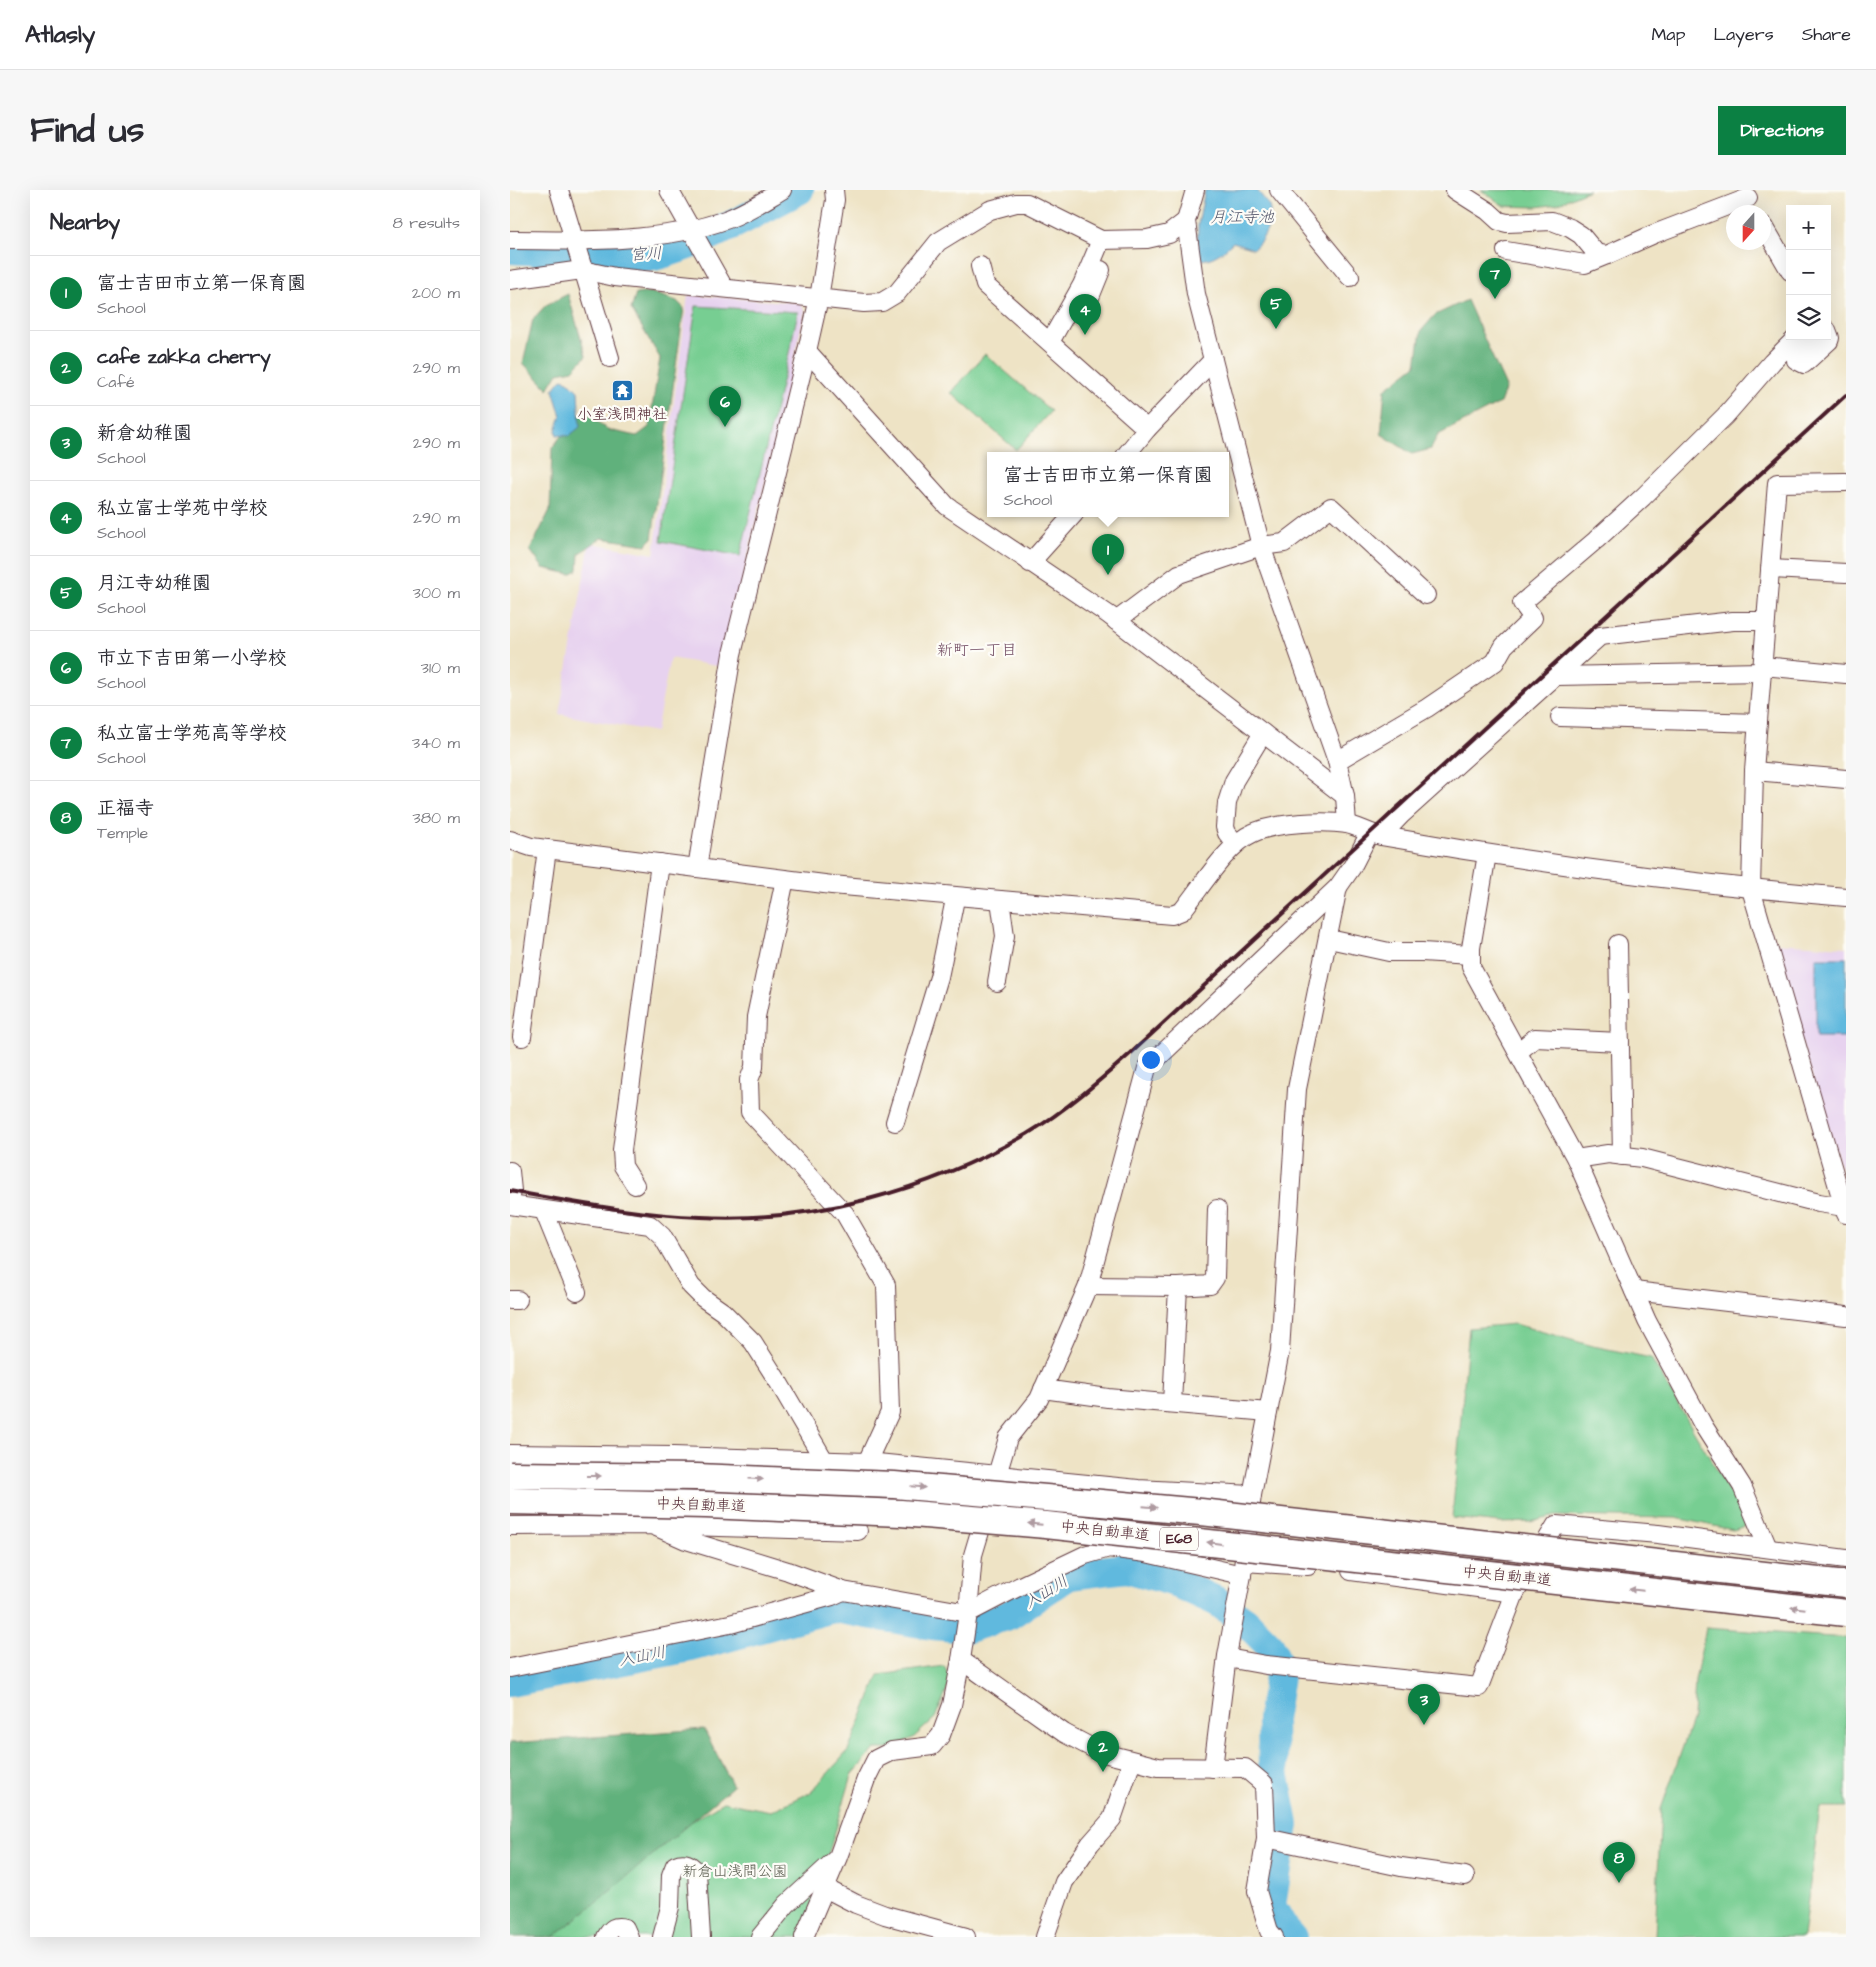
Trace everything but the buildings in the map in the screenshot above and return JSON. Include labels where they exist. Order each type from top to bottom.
[{"type":"highway","name":"中央自動車道","points":[[510,1476],[706,1477],[894,1486],[1046,1498],[1210,1513],[1846,1584]]},
{"type":"highway","name":"中央自動車道","points":[[510,1501],[706,1505],[901,1513],[1046,1525],[1846,1613]]},
{"type":"street","points":[[559,190],[610,358]]},
{"type":"street","points":[[669,190],[724,288]]},
{"type":"street","points":[[510,240],[626,239],[691,230],[729,219],[782,190]]},
{"type":"street","points":[[697,868],[732,654],[807,351],[835,200],[834,190]]},
{"type":"street","points":[[1195,190],[1186,221],[1196,294],[1262,546],[1337,761],[1345,796],[1348,824]]},
{"type":"street","points":[[1279,190],[1350,277]]},
{"type":"street","points":[[1455,190],[1488,211],[1499,221],[1506,223],[1552,221],[1570,228],[1581,235],[1596,253],[1607,256]]},
{"type":"street","points":[[510,280],[582,270],[615,278],[864,303],[882,302],[897,293],[938,242],[990,210],[1016,203],[1026,197],[1107,240],[1147,239],[1169,234],[1186,221]]},
{"type":"street","points":[[1506,251],[1585,264],[1654,234],[1749,200]]},
{"type":"street","points":[[1771,238],[1786,265]]},
{"type":"street","points":[[1088,302],[1107,240]]},
{"type":"street","points":[[1050,342],[1107,240]]},
{"type":"street","points":[[980,266],[986,285],[1147,429]]},
{"type":"street","points":[[1337,761],[1427,708],[1495,662],[1504,646],[1533,618],[1522,603],[1596,540],[1650,490],[1726,416],[1772,362],[1794,340]]},
{"type":"street","points":[[1812,340],[1796,352],[1796,360],[1804,364],[1829,340]]},
{"type":"street","points":[[807,351],[947,506],[1116,621],[1345,796]]},
{"type":"street","points":[[1128,452],[1147,429],[1213,360]]},
{"type":"street","points":[[1845,1211],[1751,889],[1754,771],[1777,483],[1846,482]]},
{"type":"street","points":[[1116,621],[1179,574],[1262,546],[1284,543],[1331,507],[1426,595]]},
{"type":"street","points":[[1030,563],[1071,517]]},
{"type":"street","points":[[1770,568],[1846,573]]},
{"type":"street","points":[[804,1937],[838,1857],[866,1779],[876,1759],[892,1751],[932,1746],[941,1735],[952,1706],[961,1660],[967,1623],[973,1556],[1008,1438],[1039,1399],[1088,1286],[1147,1068],[1338,887],[1375,835],[1401,815],[1600,636],[1733,621],[1766,621]]},
{"type":"street","points":[[1557,676],[1762,669],[1846,674]]},
{"type":"street","points":[[1560,717],[1758,724]]},
{"type":"street","points":[[1236,844],[1226,833],[1227,803],[1234,781],[1263,733]]},
{"type":"street","points":[[1754,771],[1846,779]]},
{"type":"street","points":[[510,840],[531,847],[785,879],[1172,915],[1182,911],[1236,844],[1252,833],[1274,827],[1318,822],[1348,824],[1375,835],[1487,854],[1751,889],[1846,897]]},
{"type":"street","points":[[522,1037],[547,849]]},
{"type":"street","points":[[1487,854],[1471,955],[1471,967],[1576,1158],[1647,1320],[1703,1425],[1742,1486],[1768,1548]]},
{"type":"street","points":[[635,1185],[623,1166],[622,1150],[660,863]]},
{"type":"street","points":[[785,879],[756,1017],[754,1067],[749,1080],[750,1112],[845,1214],[886,1285],[890,1412],[868,1462]]},
{"type":"street","points":[[1213,1768],[1227,1658],[1243,1569],[1252,1495],[1280,1351],[1297,1089],[1329,939],[1338,887]]},
{"type":"street","points":[[895,1122],[938,977],[954,904],[954,896]]},
{"type":"street","points":[[997,982],[1005,936],[1000,900]]},
{"type":"street","points":[[1329,939],[1389,952],[1471,955]]},
{"type":"street","points":[[1618,944],[1622,1156]]},
{"type":"street","points":[[1518,1052],[1535,1038],[1620,1042]]},
{"type":"street","points":[[1576,1158],[1608,1154],[1642,1158],[1845,1211]]},
{"type":"street","points":[[510,1171],[512,1191],[510,1203],[544,1211],[650,1225],[662,1236],[690,1286],[702,1298],[723,1312],[753,1342],[779,1382],[824,1460]]},
{"type":"street","points":[[1088,1286],[1178,1287],[1210,1285],[1215,1278],[1217,1209]]},
{"type":"street","points":[[544,1211],[577,1292]]},
{"type":"street","points":[[1172,1403],[1178,1287]]},
{"type":"street","points":[[1634,1291],[1846,1316]]},
{"type":"street","points":[[1043,1389],[1108,1398],[1268,1412]]},
{"type":"street","points":[[510,1454],[673,1456],[868,1462],[1138,1489],[1252,1495]]},
{"type":"street","points":[[510,1462],[686,1540],[788,1571],[843,1591],[967,1623],[1020,1586],[1085,1555],[1109,1548],[1146,1552],[1243,1569],[1308,1566],[1515,1593]]},
{"type":"street","points":[[510,1526],[652,1525],[858,1531]]},
{"type":"street","points":[[1227,1658],[1266,1665],[1479,1687],[1515,1593],[1556,1525],[1658,1534],[1846,1559]]},
{"type":"street","points":[[510,1668],[730,1624],[832,1596],[843,1591]]},
{"type":"street","points":[[961,1660],[1064,1733],[1100,1752],[1158,1767],[1245,1768],[1264,1784],[1276,1840],[1257,1891],[1269,1931],[1274,1937]]},
{"type":"street","points":[[1045,1937],[1064,1882],[1090,1844],[1112,1819],[1132,1760]]},
{"type":"street","points":[[1276,1840],[1401,1867],[1466,1876]]},
{"type":"street","points":[[760,1937],[787,1904],[838,1857]]},
{"type":"street","points":[[662,1937],[670,1907],[671,1875],[675,1865],[682,1862],[691,1865],[697,1872],[701,1937]]},
{"type":"street","points":[[825,1888],[856,1904],[885,1915],[966,1937]]},
{"type":"street","points":[[606,1937],[611,1929],[618,1926],[625,1928],[629,1937]]},
{"type":"shaded area","points":[[688,295],[800,303],[805,311],[722,667],[670,658],[656,732],[559,714],[590,543],[654,554]]},
{"type":"shaded area","points":[[1774,943],[1846,947],[1846,1183],[1800,1038]]},
{"type":"green space","points":[[1481,190],[1589,190],[1557,204],[1537,207],[1504,206]]},
{"type":"green space","points":[[650,292],[677,301],[684,308],[652,539],[646,545],[601,538],[579,554],[578,570],[570,574],[543,568],[530,550],[550,510],[552,448],[564,432],[561,419],[588,414],[608,430],[637,436],[649,427],[660,358],[631,309],[636,294]]},
{"type":"green space","points":[[568,294],[586,356],[573,370],[558,373],[548,389],[523,363],[533,319],[546,305]]},
{"type":"green space","points":[[1467,300],[1506,387],[1500,403],[1438,435],[1431,449],[1412,454],[1381,434],[1385,389],[1416,365],[1421,331],[1435,315]]},
{"type":"green space","points":[[696,306],[798,312],[740,556],[661,541]]},
{"type":"green space","points":[[985,354],[1051,411],[1016,450],[951,393]]},
{"type":"green space","points":[[1515,1324],[1593,1346],[1651,1358],[1735,1501],[1747,1526],[1733,1530],[1676,1518],[1556,1516],[1530,1522],[1501,1523],[1452,1518],[1469,1328]]},
{"type":"green space","points":[[1706,1628],[1846,1638],[1846,1808],[1820,1808],[1803,1937],[1655,1937],[1661,1809],[1693,1718],[1695,1680]]},
{"type":"green space","name":"新倉山浅間公園","points":[[944,1666],[951,1680],[935,1718],[913,1738],[890,1749],[875,1749],[852,1775],[818,1889],[801,1937],[536,1937],[660,1841],[723,1802],[771,1811],[811,1792],[848,1751],[879,1675]]},
{"type":"green space","points":[[704,1729],[733,1786],[602,1898],[553,1937],[510,1937],[510,1743]]},
{"type":"water","name":"月江寺池","points":[[1205,190],[1257,190],[1269,206],[1270,218],[1264,236],[1253,249],[1233,242],[1218,255],[1209,259],[1199,260],[1197,257],[1198,224]]},
{"type":"water","points":[[562,379],[568,381],[578,391],[580,427],[569,436],[557,435],[556,430],[561,416],[553,390]]},
{"type":"water","points":[[1816,958],[1846,958],[1846,1037],[1816,1037]]},
{"type":"waterway","name":"宮川","points":[[510,249],[649,257],[686,246],[744,219],[799,190]]},
{"type":"waterway","name":"入山川","points":[[510,1682],[691,1647],[833,1608],[932,1625],[968,1628],[1009,1615],[1069,1575],[1127,1568],[1172,1581],[1216,1601],[1245,1621],[1270,1646],[1280,1670],[1272,1720],[1273,1767],[1284,1824],[1271,1906],[1283,1927],[1292,1937]]},
{"type":"railway","points":[[510,1191],[653,1214],[701,1217],[786,1214],[870,1199],[911,1186],[989,1154],[1027,1134],[1068,1106],[1131,1053],[1846,395]]},
{"type":"place","name":"私立富士学苑高等学校","points":[[1495,299]]},
{"type":"place","name":"月江寺幼稚園","points":[[1276,329]]},
{"type":"place","name":"私立富士学苑中学校","points":[[1085,335]]},
{"type":"place","name":"小室浅間神社","points":[[622,391]]},
{"type":"place","name":"市立下吉田第一小学校","points":[[725,427]]},
{"type":"place","name":"富士吉田市立第一保育園","points":[[1108,575]]},
{"type":"place","name":"新倉幼稚園","points":[[1424,1725]]},
{"type":"place","name":"cafe zakka cherry","points":[[1103,1772]]},
{"type":"place","name":"正福寺","points":[[1619,1883]]},
{"type":"district","name":"新町一丁目","points":[[977,650]]}]
